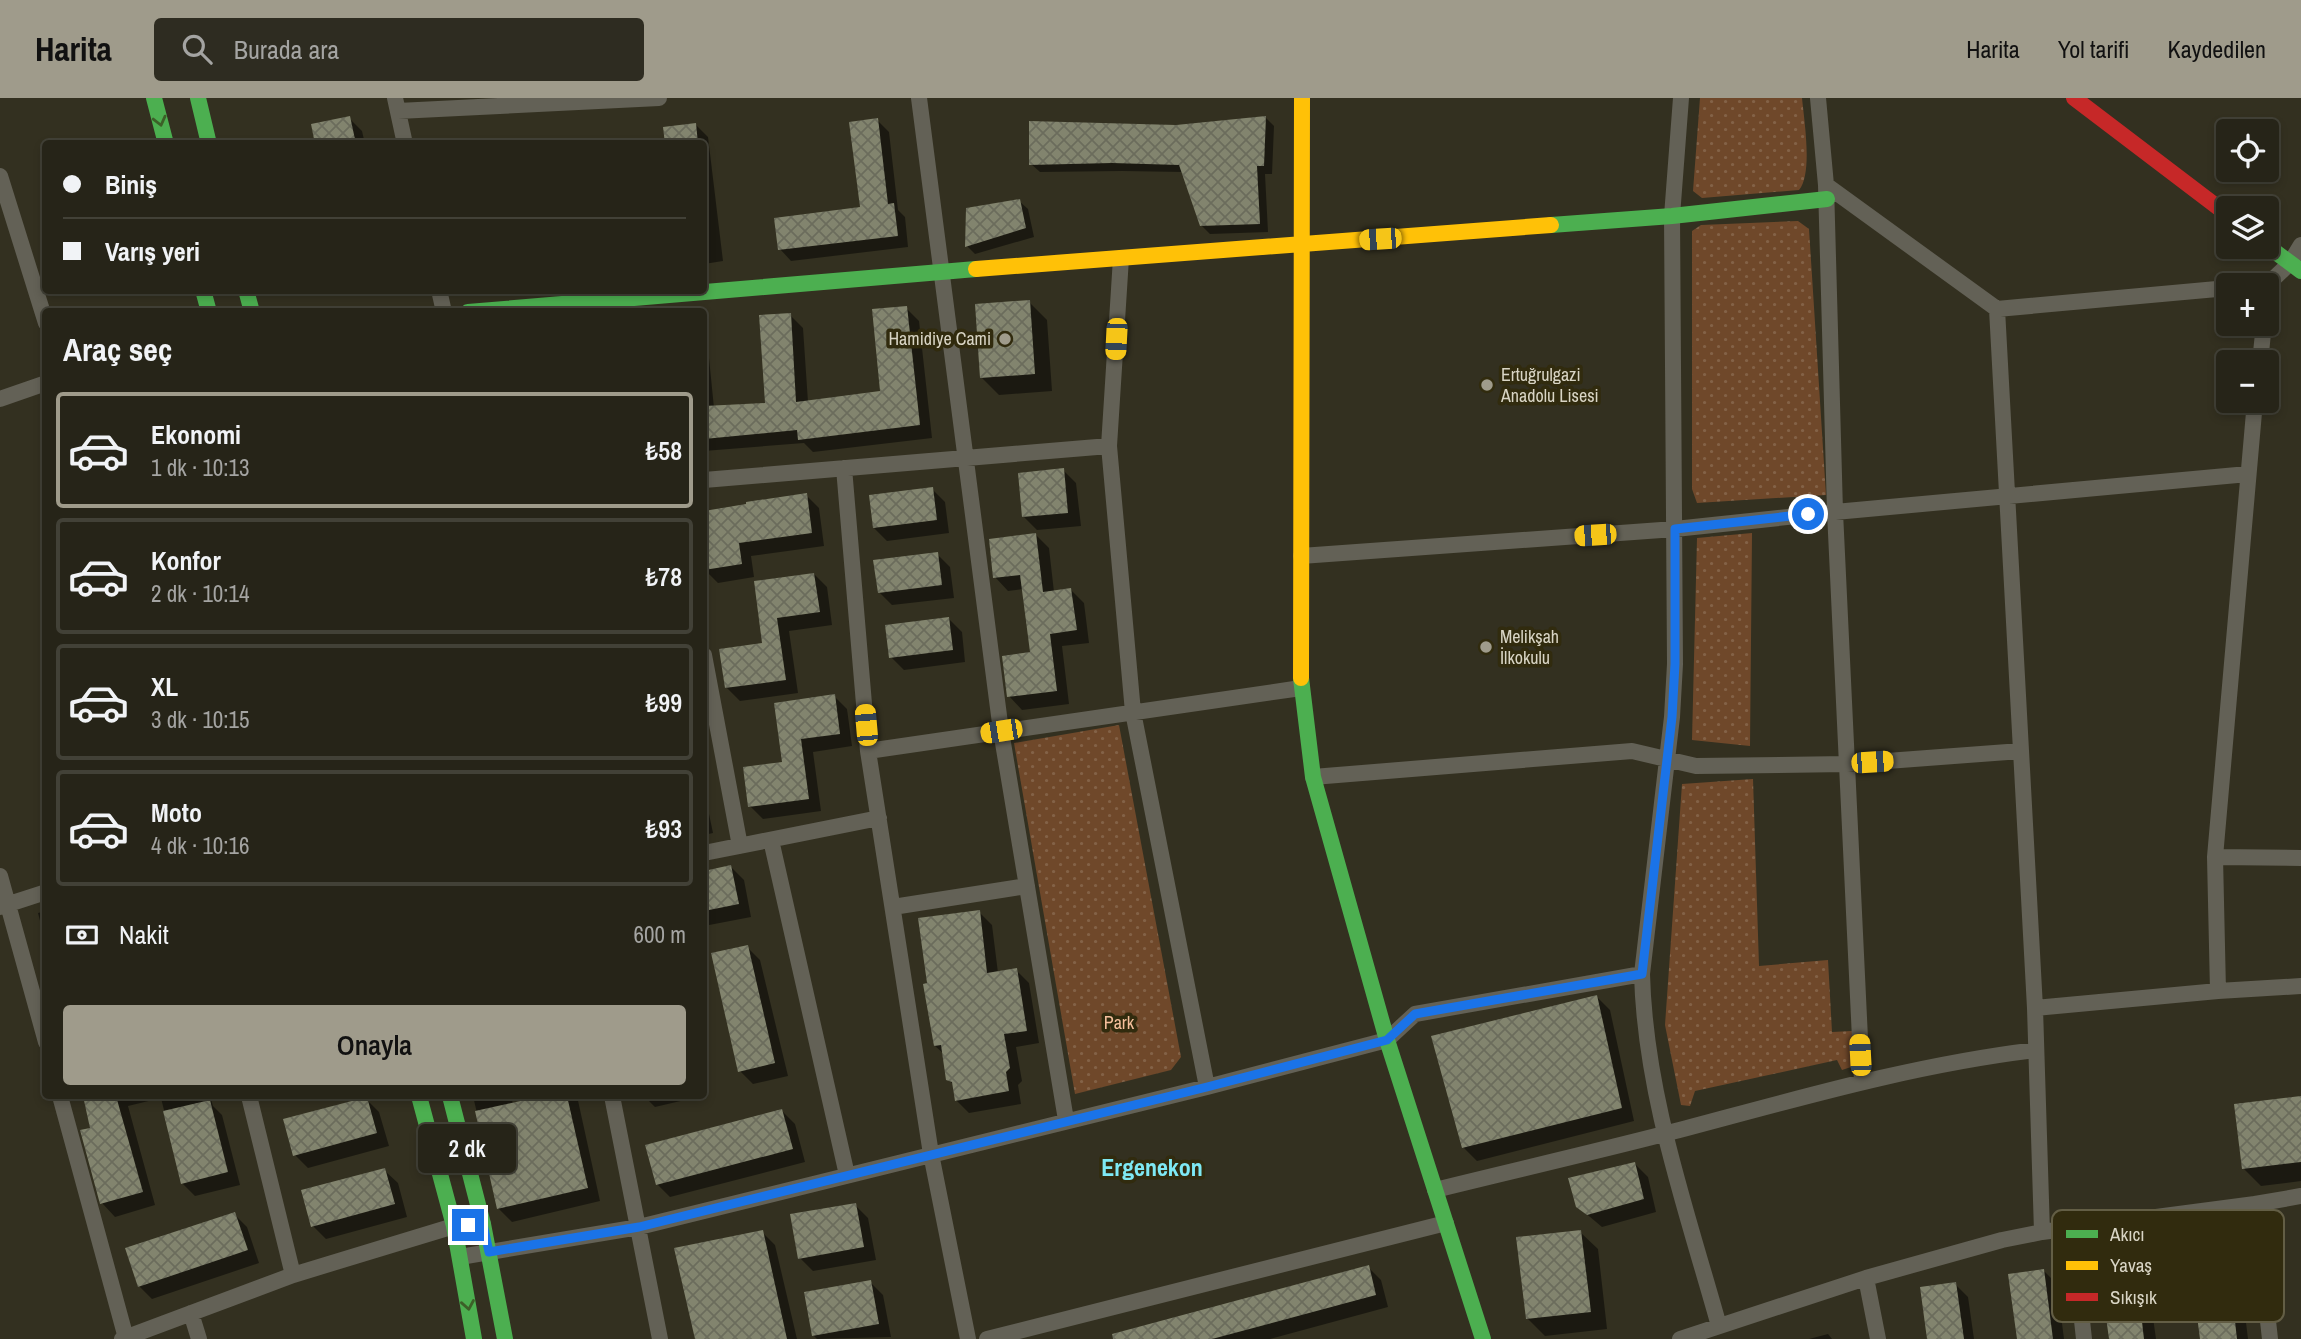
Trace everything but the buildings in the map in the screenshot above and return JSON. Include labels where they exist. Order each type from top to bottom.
[{"type":"street","points":[[154,98],[165,140]]},
{"type":"street","points":[[198,98],[208,140]]},
{"type":"street","points":[[404,140],[396,104],[659,98]]},
{"type":"street","points":[[919,98],[1001,731],[1066,1120]]},
{"type":"street","points":[[1303,98],[1300,245],[1301,688],[1312,777],[1387,1040],[1483,1339]]},
{"type":"street","points":[[1681,98],[1672,216],[1675,664],[1642,974],[1647,1042],[1666,1134],[1719,1326]]},
{"type":"street","points":[[1818,98],[1826,192],[1835,512],[1862,1081]]},
{"type":"street","points":[[2074,98],[2216,206]]},
{"type":"street","points":[[1,180],[42,310]]},
{"type":"street","points":[[707,292],[1672,216],[1826,192],[1997,309],[2216,289]]},
{"type":"street","points":[[2279,276],[2295,267],[2301,245]]},
{"type":"street","points":[[2279,255],[2295,267]]},
{"type":"street","points":[[1121,258],[1109,446],[1133,712],[1207,1087]]},
{"type":"street","points":[[515,308],[681,294]]},
{"type":"street","points":[[1997,309],[2035,1008],[2042,1232]]},
{"type":"street","points":[[0,399],[42,384]]},
{"type":"street","points":[[2218,991],[2215,857],[2254,413]]},
{"type":"street","points":[[707,480],[1109,446]]},
{"type":"street","points":[[844,468],[868,751],[931,1154],[968,1339]]},
{"type":"street","points":[[1301,556],[1675,529],[2248,474]]},
{"type":"street","points":[[707,671],[740,846]]},
{"type":"street","points":[[868,751],[1301,688]]},
{"type":"street","points":[[1312,777],[1632,751],[1696,766],[1847,764],[2021,751]]},
{"type":"street","points":[[707,852],[879,818]]},
{"type":"street","points":[[771,840],[847,1175]]},
{"type":"street","points":[[2215,857],[2301,858]]},
{"type":"street","points":[[0,876],[4,905],[42,1029]]},
{"type":"street","points":[[892,907],[1027,886]]},
{"type":"street","points":[[4,905],[42,892]]},
{"type":"street","points":[[460,1257],[639,1227],[1207,1087],[1387,1040],[1415,1014],[1642,974]]},
{"type":"street","points":[[2035,1008],[2301,986]]},
{"type":"street","points":[[1435,1190],[1666,1134],[1862,1081],[1980,1057],[2036,1050]]},
{"type":"street","points":[[61,1099],[124,1338],[293,1275],[454,1226],[483,1224]]},
{"type":"street","points":[[250,1099],[293,1275]]},
{"type":"street","points":[[420,1099],[454,1226],[474,1339]]},
{"type":"street","points":[[451,1099],[483,1224],[505,1339]]},
{"type":"street","points":[[613,1099],[660,1339]]},
{"type":"street","points":[[2210,1210],[2301,1196]]},
{"type":"street","points":[[2256,1204],[2257,1210]]},
{"type":"street","points":[[987,1339],[1446,1223]]},
{"type":"street","points":[[1680,1339],[1866,1278],[2002,1240],[2052,1231]]},
{"type":"street","points":[[1866,1278],[1878,1339]]},
{"type":"street","points":[[191,1313],[199,1339]]},
{"type":"green space","points":[[1700,98],[1802,98],[1807,159],[1806,172],[1799,190],[1702,198],[1693,191]]},
{"type":"green space","points":[[1798,221],[1809,229],[1826,495],[1697,503],[1692,489],[1692,231],[1701,225]]},
{"type":"green space","points":[[1752,533],[1750,746],[1692,740],[1697,538]]},
{"type":"green space","name":"Park","points":[[1119,725],[1181,1057],[1171,1070],[1075,1094],[1014,743]]},
{"type":"green space","points":[[1753,779],[1759,966],[1828,960],[1832,1032],[1852,1031],[1854,1066],[1842,1070],[1837,1060],[1695,1091],[1690,1106],[1681,1105],[1665,1025],[1682,784]]},
{"type":"traffic: fast","points":[[154,98],[165,140]]},
{"type":"traffic: fast","points":[[198,98],[208,140]]},
{"type":"traffic: fast","points":[[1551,225],[1672,216],[1827,199]]},
{"type":"traffic: fast","points":[[2279,255],[2301,271]]},
{"type":"traffic: fast","points":[[707,292],[976,269]]},
{"type":"traffic: fast","points":[[204,294],[208,308]]},
{"type":"traffic: fast","points":[[247,294],[251,308]]},
{"type":"traffic: fast","points":[[515,308],[681,294]]},
{"type":"traffic: fast","points":[[1301,678],[1313,777],[1387,1040],[1483,1339]]},
{"type":"traffic: fast","points":[[420,1099],[454,1226],[474,1339]]},
{"type":"traffic: fast","points":[[451,1099],[483,1224],[505,1339]]},
{"type":"traffic: slow","points":[[1301,678],[1302,98]]},
{"type":"traffic: slow","points":[[976,269],[1551,225]]},
{"type":"traffic: jam","points":[[2074,98],[2216,206]]},
{"type":"place","name":"Hamidiye Cami","points":[[1005,339]]},
{"type":"place","name":"Ertuğrulgazi Anadolu Lisesi","points":[[1487,385]]},
{"type":"place","name":"Melikşah İlkokulu","points":[[1486,647]]},
{"type":"district","name":"Ergenekon","points":[[1152,1168]]},
{"type":"route","points":[[468,1225],[483,1224],[489,1252],[639,1227],[1387,1040],[1415,1014],[1642,974],[1672,717],[1675,664],[1675,529],[1808,514]]}]
